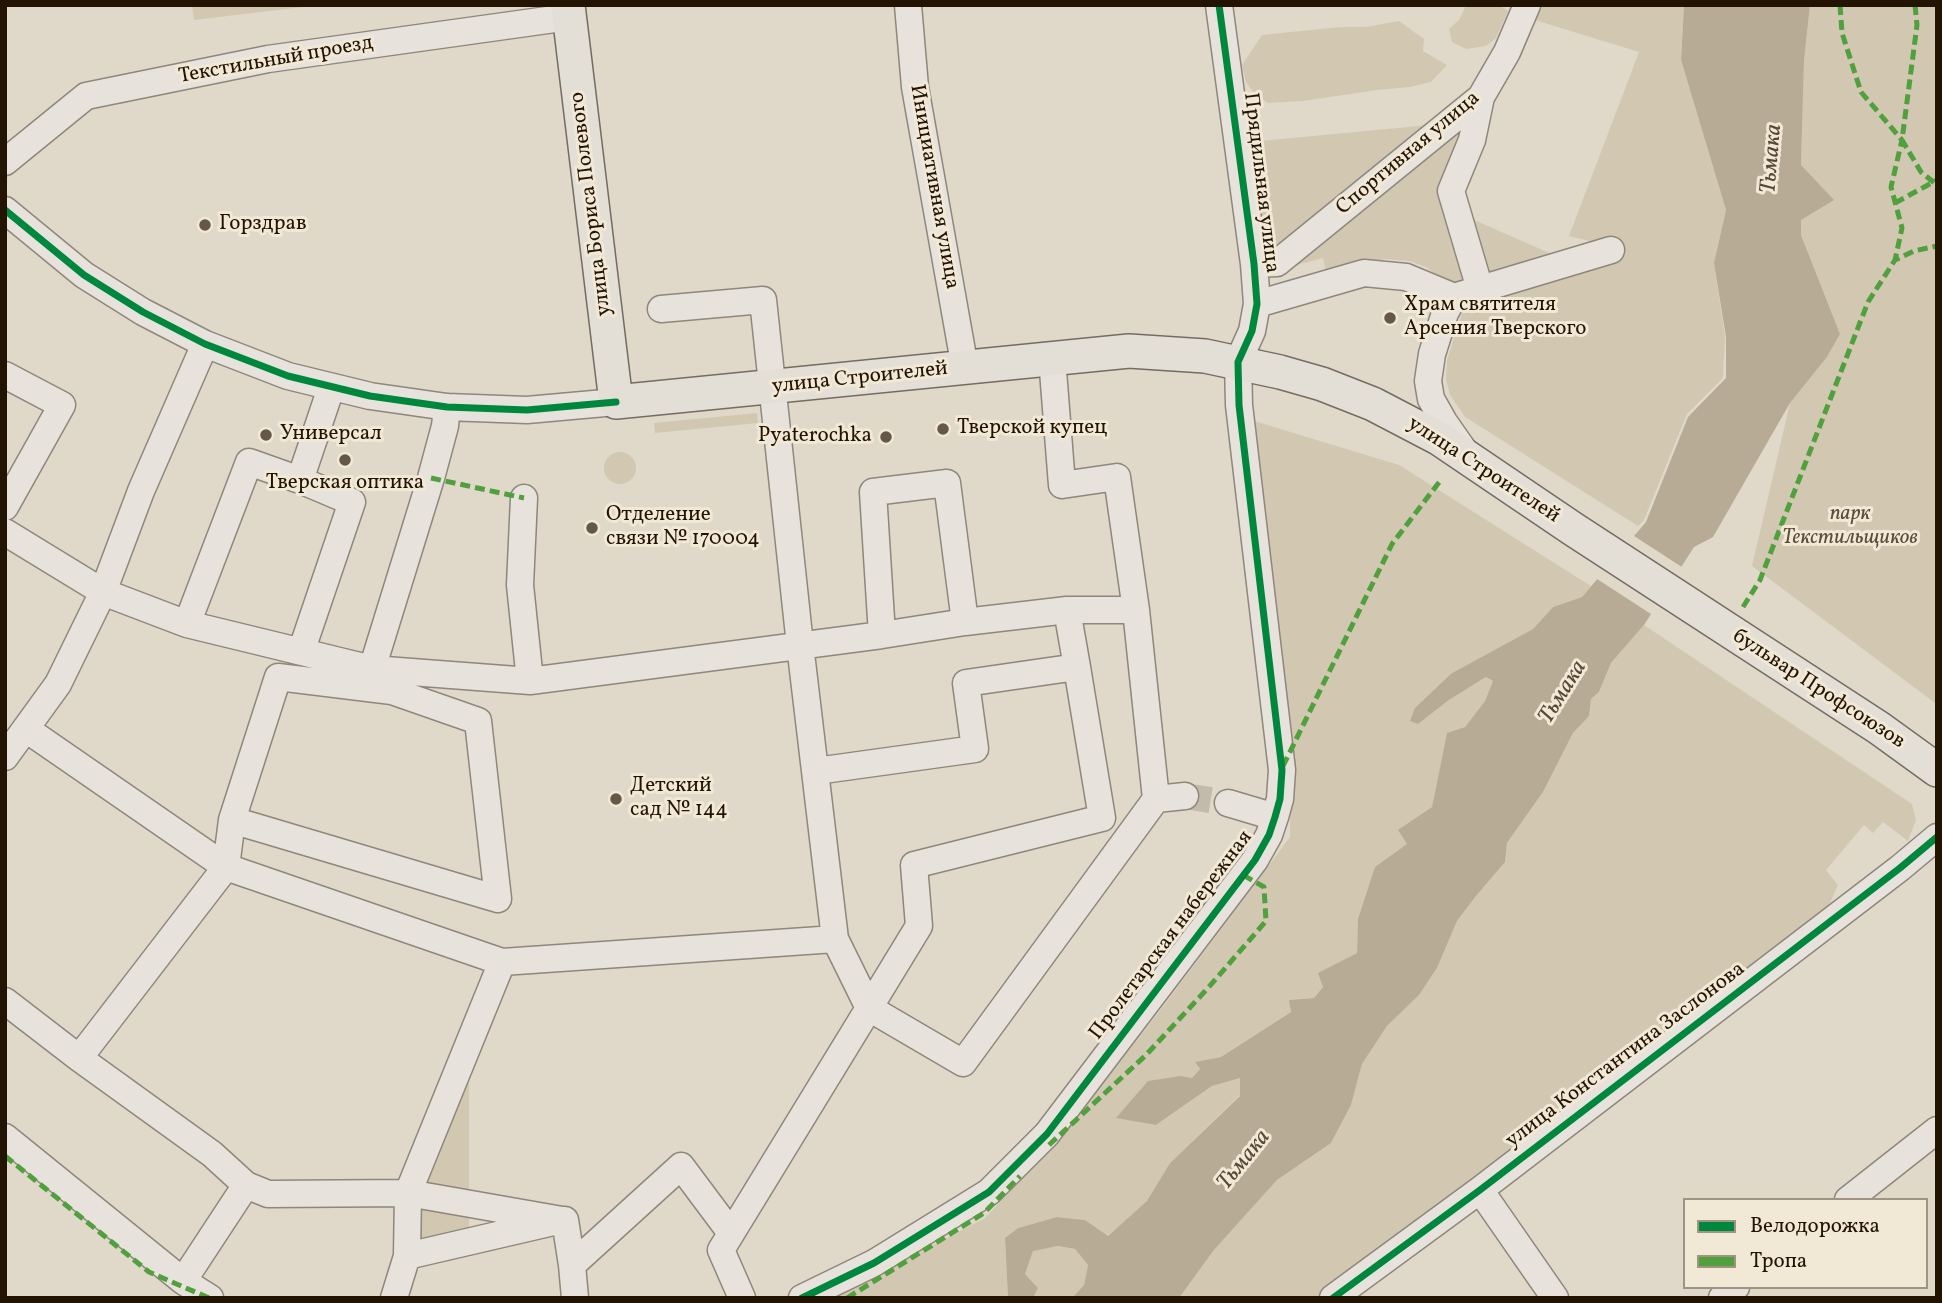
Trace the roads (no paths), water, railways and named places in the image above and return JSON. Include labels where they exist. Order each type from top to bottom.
[{"type":"main road","name":"улица Бориса Полевого","points":[[569,11],[616,402]]},
{"type":"main road","name":"улица Строителей","points":[[616,402],[1138,351],[1180,353],[1238,362],[1301,378],[1353,396],[1421,428],[1698,612]]},
{"type":"main road","name":"бульвар Профсоюзов","points":[[1698,612],[1879,728],[1937,770]]},
{"type":"street","name":"Инициативная улица","points":[[908,5],[915,87],[965,368]]},
{"type":"street","name":"Прядильная улица","points":[[1219,5],[1257,304],[1252,331],[1238,362]]},
{"type":"street","name":"Спортивная улица","points":[[1254,264],[1277,263],[1481,97],[1507,52],[1527,5]]},
{"type":"street","name":"Текстильный проезд","points":[[5,162],[86,96],[268,59],[569,11]]},
{"type":"street","points":[[1480,289],[1451,191],[1472,141],[1481,97]]},
{"type":"street","name":"улица Строителей","points":[[5,210],[84,275],[143,312],[205,344],[246,361],[331,388],[447,407],[527,410],[616,402]]},
{"type":"street","points":[[1257,304],[1364,273],[1406,277],[1454,297],[1611,250]]},
{"type":"street","points":[[1454,297],[1445,313],[1432,354],[1428,382],[1431,399],[1468,457]]},
{"type":"street","points":[[661,309],[763,300],[835,939],[869,1008],[963,1063],[1156,799],[1136,610],[1117,477],[1062,485],[1052,358]]},
{"type":"street","points":[[5,757],[58,684],[103,592],[141,491],[205,344]]},
{"type":"street","name":"Пролетарская набережная","points":[[802,1298],[874,1262],[989,1192],[1047,1134],[1265,844],[1280,799],[1282,770],[1240,417],[1238,362]]},
{"type":"street","points":[[5,375],[62,405],[5,508]]},
{"type":"street","points":[[300,480],[331,388]]},
{"type":"street","points":[[372,669],[431,478],[445,426],[447,407]]},
{"type":"street","points":[[187,624],[248,462],[352,502],[301,652]]},
{"type":"street","points":[[882,635],[873,492],[947,483],[965,622]]},
{"type":"street","points":[[524,498],[520,585],[530,681]]},
{"type":"street","points":[[5,532],[103,592],[187,624],[372,669],[530,681],[1066,610],[1136,610]]},
{"type":"street","points":[[742,1298],[721,1250],[919,926],[914,865],[1101,818],[1066,610]]},
{"type":"street","points":[[816,771],[975,749],[966,683],[1077,667]]},
{"type":"street","points":[[79,1058],[226,867],[232,820],[278,677],[392,691],[478,720],[498,899],[232,820]]},
{"type":"street","points":[[26,729],[226,867],[502,962],[835,939]]},
{"type":"street","points":[[1156,799],[1185,796]]},
{"type":"street","points":[[1228,803],[1275,817]]},
{"type":"street","name":"улица Константина Заслонова","points":[[1333,1298],[1480,1190],[1937,837]]},
{"type":"street","points":[[394,1298],[407,1256],[408,1193],[502,962]]},
{"type":"street","points":[[5,1001],[212,1154],[246,1185],[268,1194],[408,1193],[565,1220],[575,1298]]},
{"type":"street","points":[[1851,1198],[1937,1130]]},
{"type":"street","points":[[5,1137],[183,1281],[210,1298]]},
{"type":"street","points":[[572,1265],[681,1167],[732,1233]]},
{"type":"street","points":[[183,1281],[246,1185]]},
{"type":"street","points":[[1480,1190],[1555,1298]]},
{"type":"street","points":[[407,1256],[562,1220]]},
{"type":"water","name":"Тьмака","points":[[1684,5],[1810,5],[1804,61],[1801,165],[1834,200],[1801,220],[1801,235],[1840,334],[1827,357],[1790,403],[1713,537],[1694,547],[1644,625],[1611,663],[1599,692],[1591,699],[1589,716],[1573,733],[1543,792],[1507,843],[1505,862],[1457,921],[1437,968],[1419,995],[1387,1026],[1362,1064],[1351,1105],[1331,1143],[1277,1180],[1214,1250],[1179,1298],[1072,1298],[1084,1285],[1088,1265],[1075,1249],[1058,1246],[1033,1251],[1025,1274],[1038,1288],[1033,1298],[1008,1298],[1005,1238],[1018,1228],[1057,1217],[1085,1220],[1108,1236],[1147,1201],[1170,1163],[1240,1096],[1240,1078],[1212,1086],[1156,1125],[1116,1118],[1148,1081],[1181,1076],[1192,1078],[1200,1069],[1195,1062],[1221,1057],[1291,1012],[1289,1000],[1314,998],[1323,987],[1318,973],[1357,953],[1358,919],[1375,867],[1407,844],[1398,830],[1432,807],[1447,733],[1465,727],[1485,701],[1493,681],[1486,677],[1449,700],[1418,724],[1410,721],[1415,708],[1452,673],[1533,629],[1553,607],[1582,597],[1646,522],[1688,417],[1726,378],[1726,337],[1714,263],[1726,210],[1681,60]]},
{"type":"tunnel","points":[[1185,796],[1228,803]]},
{"type":"place","name":"Горздрав","points":[[205,225]]},
{"type":"place","name":"Храм святителя Арсения Тверского","points":[[1390,318]]},
{"type":"place","name":"Тверской купец","points":[[943,429]]},
{"type":"place","name":"Универсал","points":[[266,435]]},
{"type":"place","name":"Pyaterochka","points":[[886,437]]},
{"type":"place","name":"Тверская оптика","points":[[345,460]]},
{"type":"place","name":"Отделение связи № 170004","points":[[592,528]]},
{"type":"place","name":"Детский сад № 144","points":[[616,799]]},
{"type":"park label","name":"парк Текстильщиков","points":[[1850,527]]}]
